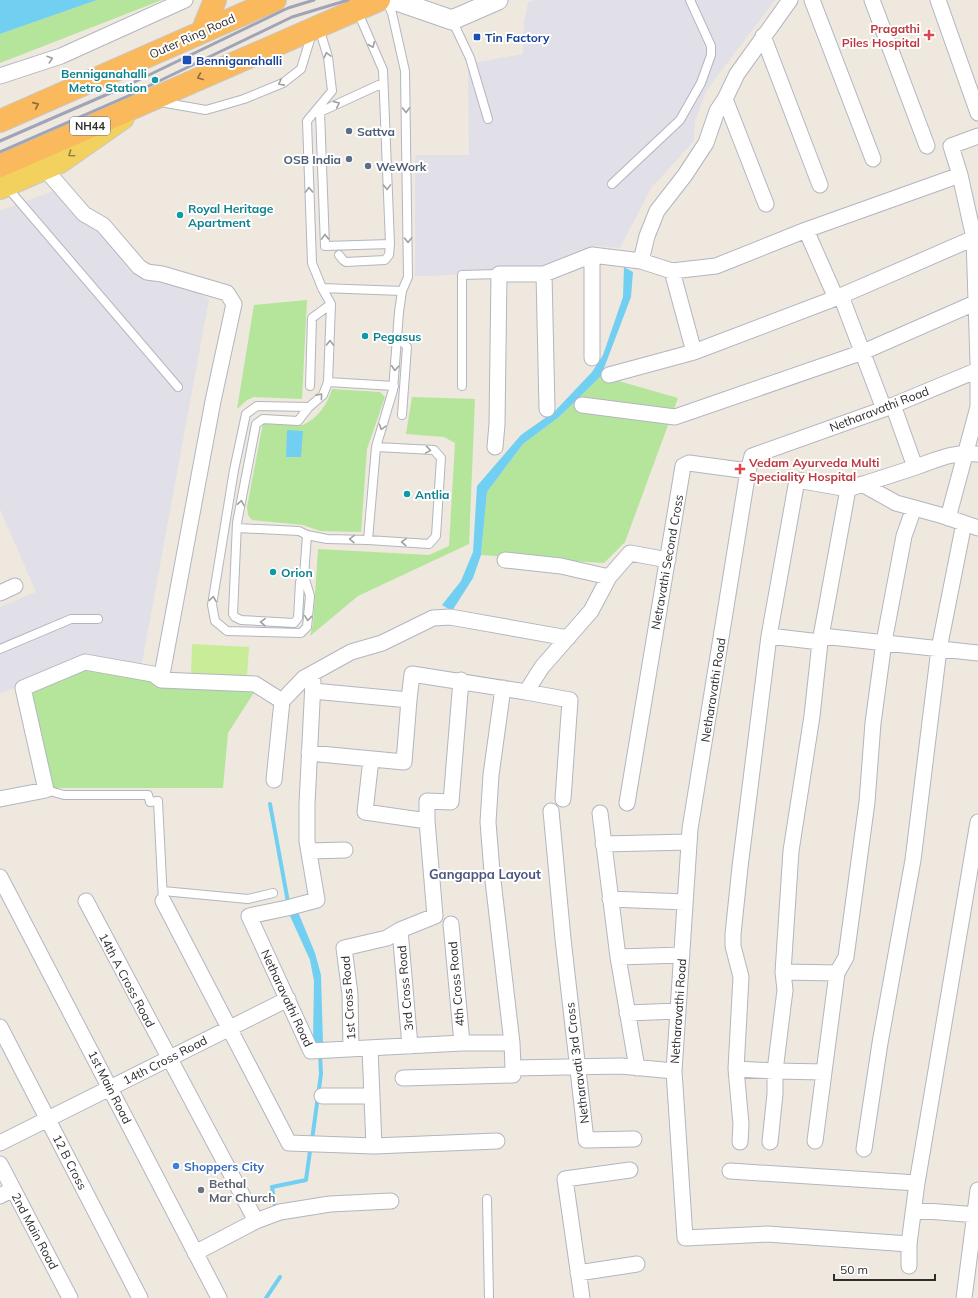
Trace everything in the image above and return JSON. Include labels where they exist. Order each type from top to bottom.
[{"type":"highway","points":[[202,32],[215,0]]},
{"type":"highway","name":"Outer Ring Road","points":[[0,121],[275,0]]},
{"type":"highway","name":"NH44","points":[[2,180],[148,100],[379,0]]},
{"type":"street","points":[[0,76],[61,56],[184,0]]},
{"type":"street","points":[[394,0],[452,20],[498,0]]},
{"type":"street","points":[[635,260],[657,211],[685,175],[706,143],[717,111],[725,99],[737,74],[790,0]]},
{"type":"street","points":[[812,0],[873,159]]},
{"type":"street","points":[[872,0],[927,146]]},
{"type":"street","points":[[938,0],[978,113]]},
{"type":"street","points":[[763,36],[820,185]]},
{"type":"street","points":[[725,99],[766,204]]},
{"type":"street","points":[[978,136],[951,146],[960,175],[974,238],[977,286],[978,363]]},
{"type":"street","points":[[38,161],[84,214],[103,225],[139,267],[147,272],[162,274],[227,293],[234,304],[213,400],[161,680]]},
{"type":"street","points":[[495,447],[497,424],[499,274],[544,274],[592,255],[635,260],[672,271],[716,266],[806,230],[960,175]]},
{"type":"street","points":[[806,230],[839,297],[915,468]]},
{"type":"street","points":[[609,375],[694,352],[839,297],[974,238]]},
{"type":"street","points":[[592,255],[592,358]]},
{"type":"street","points":[[672,271],[694,352]]},
{"type":"street","points":[[544,274],[547,409]]},
{"type":"street","points":[[582,405],[675,416],[863,352],[977,302]]},
{"type":"street","name":"Netharavathi Road","points":[[513,1068],[637,1068],[674,1071],[689,842],[748,471],[752,456],[889,407],[978,370]]},
{"type":"street","points":[[948,518],[972,453],[978,406],[978,382]]},
{"type":"street","points":[[855,486],[915,468],[950,454],[972,453]]},
{"type":"street","name":"Netravathi Second Cross","points":[[628,803],[639,724],[683,466],[689,464],[748,471]]},
{"type":"street","points":[[740,1142],[741,1124],[736,1068],[741,977],[734,946],[733,934],[769,636],[797,480],[855,486],[896,503],[971,525],[939,649],[913,860],[880,1043],[864,1150]]},
{"type":"street","points":[[770,1142],[775,1094],[775,1071],[784,990],[783,972],[791,851],[812,716],[821,639],[855,486]]},
{"type":"street","points":[[816,1141],[837,973],[846,957],[867,802],[873,723],[884,642],[904,536],[914,508]]},
{"type":"street","points":[[526,692],[542,667],[591,611],[608,577],[630,553],[668,560]]},
{"type":"street","points":[[505,560],[561,566],[608,577]]},
{"type":"street","points":[[0,593],[14,586]]},
{"type":"street","points":[[274,780],[282,701],[304,678],[351,652],[382,643],[433,618],[450,617],[568,638]]},
{"type":"street","points":[[769,636],[884,642],[978,653]]},
{"type":"street","points":[[0,799],[46,790],[23,688],[85,662],[153,674],[161,680],[255,684],[282,701]]},
{"type":"street","points":[[309,753],[404,762],[412,674],[461,680],[570,700],[562,799]]},
{"type":"street","points":[[304,678],[313,682],[313,691],[409,700]]},
{"type":"street","points":[[400,930],[435,916],[427,822],[427,801],[451,802],[461,680]]},
{"type":"street","points":[[403,1078],[513,1075],[512,1043],[492,872],[488,822],[491,776],[503,688]]},
{"type":"street","name":"Netharavathi Road","points":[[313,691],[306,804],[309,851],[316,900],[248,916],[288,999],[318,1050],[462,1043],[512,1043]]},
{"type":"street","points":[[371,759],[365,812],[427,822]]},
{"type":"street","name":"Netharavati 3rd Cross","points":[[551,812],[562,939],[586,1140],[634,1139]]},
{"type":"street","points":[[600,813],[618,957],[637,1068]]},
{"type":"street","points":[[909,1266],[917,1184],[978,822]]},
{"type":"street","points":[[603,844],[689,842]]},
{"type":"street","points":[[309,851],[345,850]]},
{"type":"street","name":"1st Main Road","points":[[0,877],[219,1298]]},
{"type":"street","points":[[163,896],[289,1144],[374,1146],[497,1141]]},
{"type":"street","points":[[610,899],[685,902]]},
{"type":"street","name":"14th A Cross Road","points":[[86,901],[256,1221]]},
{"type":"street","name":"4th Cross Road","points":[[451,924],[462,1043]]},
{"type":"street","name":"1st Cross Road","points":[[351,1048],[350,994],[344,948],[387,938],[400,930]]},
{"type":"street","name":"3rd Cross Road","points":[[400,930],[410,1046]]},
{"type":"street","points":[[618,957],[682,955]]},
{"type":"street","points":[[783,972],[837,973]]},
{"type":"street","name":"14th Cross Road","points":[[0,1143],[288,999]]},
{"type":"street","points":[[628,1013],[678,1011]]},
{"type":"street","name":"12 B Cross","points":[[0,1027],[140,1298]]},
{"type":"street","points":[[370,1048],[374,1146]]},
{"type":"street","points":[[736,1068],[775,1071],[824,1072]]},
{"type":"street","points":[[674,1071],[685,1238],[767,1234],[910,1244]]},
{"type":"street","points":[[322,1096],[372,1096]]},
{"type":"street","name":"2nd Main Road","points":[[0,1164],[6,1192],[70,1298]]},
{"type":"street","points":[[582,1298],[565,1179],[630,1170]]},
{"type":"street","points":[[730,1171],[917,1184]]},
{"type":"street","points":[[964,1298],[976,1215],[978,1190]]},
{"type":"street","points":[[195,1253],[256,1221],[280,1212],[330,1204],[391,1201]]},
{"type":"street","points":[[914,1210],[976,1215]]},
{"type":"street","points":[[578,1273],[637,1264]]},
{"type":"lane","points":[[368,540],[376,447],[394,386],[397,335],[402,291],[408,277],[405,71],[392,13],[386,0]]},
{"type":"lane","points":[[612,184],[680,120],[701,83],[711,55],[712,46],[690,0]]},
{"type":"lane","points":[[339,255],[346,262],[385,260],[389,255],[390,244],[383,70],[357,10]]},
{"type":"lane","points":[[452,20],[470,58],[488,119]]},
{"type":"lane","points":[[148,100],[206,110],[244,99],[283,83],[302,69],[316,28]]},
{"type":"lane","points":[[304,576],[300,582],[298,618],[294,623],[238,619],[232,610],[237,528],[256,424],[263,419],[298,421],[309,407],[323,395],[328,382],[331,304],[322,288],[312,263],[307,122],[332,91],[328,57],[316,28]]},
{"type":"lane","points":[[383,83],[320,112],[325,246],[390,244]]},
{"type":"lane","points":[[2,180],[178,387]]},
{"type":"lane","points":[[462,386],[462,275],[499,274]]},
{"type":"lane","points":[[322,288],[402,291]]},
{"type":"lane","points":[[310,386],[312,318],[331,304]]},
{"type":"lane","points":[[397,335],[407,346],[402,415]]},
{"type":"lane","points":[[328,382],[394,386]]},
{"type":"lane","points":[[307,535],[304,576],[310,596],[307,627],[301,633],[232,632],[218,625],[212,616],[212,605],[231,485],[246,414],[257,406],[309,407]]},
{"type":"lane","points":[[237,528],[299,531],[307,535],[327,539],[429,544],[436,536],[441,458],[434,450],[376,447]]},
{"type":"lane","points":[[0,649],[71,619],[98,619]]},
{"type":"lane","points":[[46,790],[64,795],[148,795],[150,802],[158,801],[163,896],[248,899],[273,893]]},
{"type":"lane","points":[[487,1199],[489,1298]]},
{"type":"shaded area","points":[[535,0],[775,0],[706,91],[695,121],[694,141],[651,188],[620,248],[595,246],[549,266],[519,270],[415,276],[415,155],[469,155],[468,64],[523,54],[524,22],[528,3]]},
{"type":"shaded area","points":[[56,190],[110,238],[136,272],[190,288],[209,299],[141,668],[84,658],[0,694],[0,607],[36,592],[0,509],[0,211]]},
{"type":"green space","points":[[97,0],[162,0],[0,63],[0,34]]},
{"type":"green space","points":[[307,300],[302,399],[254,397],[247,400],[237,409],[254,305]]},
{"type":"green space","points":[[601,376],[678,398],[625,542],[604,563],[481,555],[487,492],[523,444],[559,417]]},
{"type":"green space","points":[[332,389],[380,392],[385,397],[367,449],[361,532],[320,531],[303,525],[252,520],[248,515],[247,507],[263,423],[303,425],[317,415]]},
{"type":"green space","points":[[412,397],[475,399],[469,544],[358,596],[310,636],[313,624],[318,549],[429,555],[449,546],[455,443],[444,437],[406,434]]},
{"type":"green space","points":[[192,644],[249,647],[247,677],[191,674]]},
{"type":"green space","points":[[86,666],[257,688],[228,733],[223,788],[52,788],[28,689]]},
{"type":"water","points":[[0,0],[97,0],[0,34]]},
{"type":"water","points":[[624,267],[633,272],[631,297],[601,376],[559,417],[523,444],[487,492],[481,555],[473,578],[452,611],[442,605],[461,581],[473,552],[477,486],[521,435],[555,411],[592,372],[603,355],[623,297]]},
{"type":"water","points":[[287,430],[303,431],[301,457],[286,457]]},
{"type":"water","points":[[298,912],[315,953],[321,975],[323,1042],[313,1042],[314,981],[310,960],[290,916]]},
{"type":"waterway","points":[[270,804],[288,902]]},
{"type":"waterway","points":[[312,1140],[321,1074],[320,1054]]},
{"type":"waterway","points":[[275,1206],[272,1187],[306,1180],[310,1151]]},
{"type":"waterway","points":[[266,1298],[280,1277]]},
{"type":"railway","points":[[0,141],[124,87],[288,8],[314,0]]},
{"type":"railway","points":[[0,152],[128,96],[292,17],[348,0]]},
{"type":"place","name":"Pragathi Piles Hospital","points":[[929,35]]},
{"type":"place","name":"Tin Factory","points":[[477,37]]},
{"type":"place","name":"Benniganahalli","points":[[187,60]]},
{"type":"place","name":"Benniganahalli Metro Station","points":[[155,80]]},
{"type":"place","name":"Sattva","points":[[349,131]]},
{"type":"place","name":"OSB India","points":[[349,159]]},
{"type":"place","name":"WeWork","points":[[368,166]]},
{"type":"place","name":"Royal Heritage Apartment","points":[[180,215]]},
{"type":"place","name":"Pegasus","points":[[365,336]]},
{"type":"place","name":"Vedam Ayurveda Multi Speciality Hospital","points":[[740,469]]},
{"type":"place","name":"Antlia","points":[[407,494]]},
{"type":"place","name":"Orion","points":[[273,572]]},
{"type":"place","name":"Shoppers City","points":[[176,1166]]},
{"type":"place","name":"Bethal Mar Church","points":[[201,1190]]},
{"type":"district","name":"Gangappa Layout","points":[[485,874]]}]
